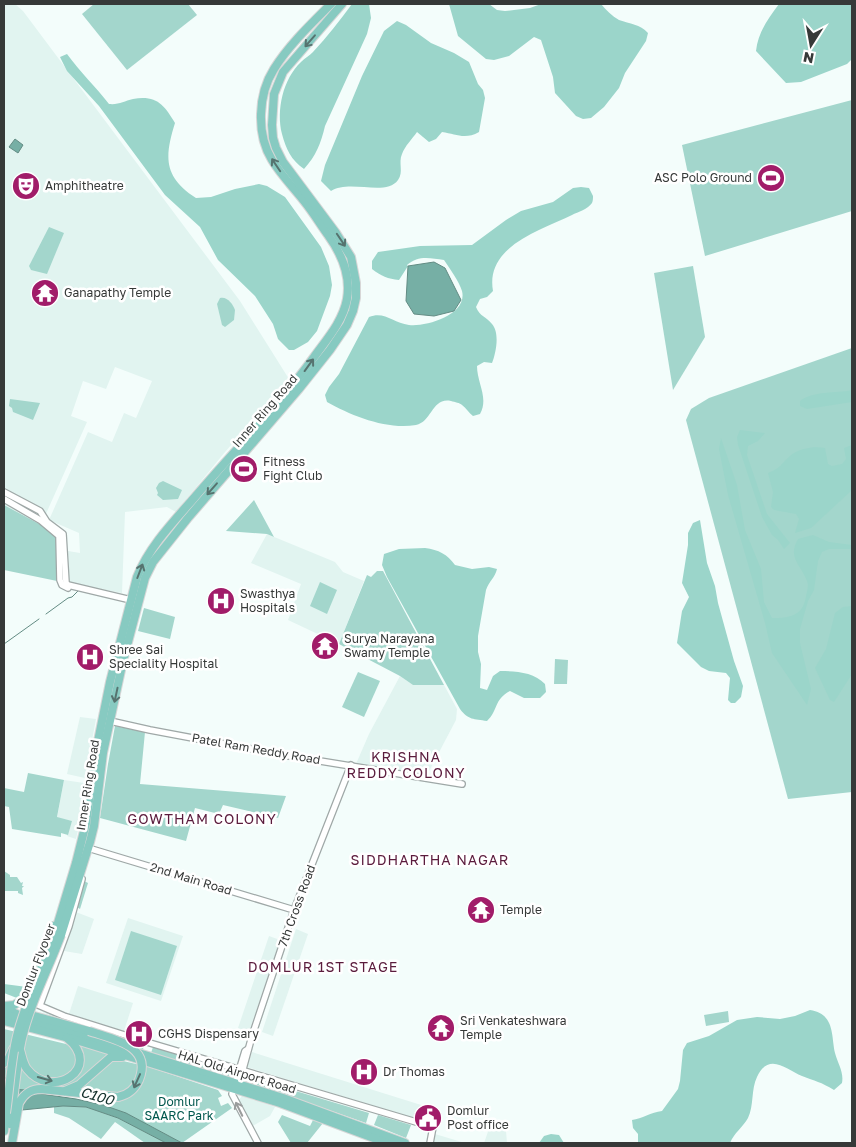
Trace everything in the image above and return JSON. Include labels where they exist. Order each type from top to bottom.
[{"type":"main road","name":"Inner Ring Road","points":[[84,852],[96,751],[114,665],[137,577],[143,563],[152,549],[203,487],[296,381],[335,328],[345,308],[348,297],[348,283],[341,258],[306,202],[285,178],[272,159],[263,135],[261,123],[265,91],[274,68],[311,24],[331,4]]},
{"type":"main road","name":"Inner Ring Road","points":[[84,852],[94,826],[102,761],[110,721],[123,661],[145,578],[153,562],[188,518],[300,390],[343,332],[353,311],[356,298],[356,283],[351,257],[340,239],[283,162],[276,148],[272,125],[274,94],[283,72],[342,4]]},
{"type":"main road","name":"Domlur Flyover","points":[[8,1143],[20,1050],[30,1010],[50,967],[58,934],[84,852]]},
{"type":"main road","points":[[4,1007],[14,1005],[24,999],[48,940],[73,860],[84,852]]},
{"type":"main road","name":"Domlur Flyover","points":[[4,1131],[12,1113],[9,1097],[16,1040],[26,1006],[58,934]]},
{"type":"main road","name":"HAL Old Airport Road","points":[[4,1007],[36,1023],[97,1040],[235,1086],[387,1143]]},
{"type":"main road","points":[[12,1143],[12,1113],[22,1097],[29,1091],[41,1089],[118,1097],[130,1092],[138,1082],[142,1069],[139,1056],[132,1047],[124,1042],[15,1012]]},
{"type":"main road","points":[[4,1014],[36,1023]]},
{"type":"main road","name":"HAL Old Airport Road","points":[[4,1021],[308,1107],[405,1143]]},
{"type":"main road","points":[[20,1050],[25,1065],[34,1076],[42,1080],[59,1082],[68,1079],[77,1069],[80,1061],[77,1048],[66,1038]]},
{"type":"main road","points":[[4,1063],[8,1060],[16,1040]]},
{"type":"main road","points":[[63,1092],[79,1085],[107,1060],[116,1056],[134,1058]]},
{"type":"main road","points":[[4,1086],[9,1097]]},
{"type":"street","points":[[4,492],[40,511],[47,524],[60,539],[60,580],[68,588],[78,587],[131,600]]},
{"type":"street","points":[[4,499],[47,524]]},
{"type":"street","name":"Patel Ram Reddy Road","points":[[110,721],[264,751],[462,784]]},
{"type":"street","name":"7th Cross Road","points":[[235,1086],[240,1080],[241,1070],[249,1052],[248,1048],[294,910],[351,765]]},
{"type":"street","points":[[40,1005],[70,926],[87,862],[84,852]]},
{"type":"street","name":"2nd Main Road","points":[[84,852],[294,910]]},
{"type":"street","points":[[24,999],[69,1017],[433,1127],[430,1143]]},
{"type":"street","points":[[235,1086],[232,1094],[258,1143]]},
{"type":"shaded area","points":[[4,4],[15,4],[23,11],[240,301],[289,379],[225,452],[176,512],[167,507],[125,512],[122,593],[69,583],[68,551],[80,553],[79,533],[49,520],[88,432],[112,442],[124,413],[136,418],[152,381],[115,367],[106,389],[83,381],[71,416],[87,422],[45,516],[43,526],[4,505]]},
{"type":"shaded area","points":[[352,4],[369,4],[371,18],[367,34],[325,126],[318,149],[304,169],[292,158],[287,149],[280,125],[281,105],[285,86],[295,69],[312,53]]},
{"type":"shaded area","points":[[449,4],[489,4],[497,10],[505,11],[530,8],[541,4],[601,4],[619,20],[638,26],[648,33],[646,41],[625,73],[619,88],[604,107],[591,118],[583,119],[576,116],[555,93],[553,77],[541,40],[534,37],[509,56],[494,60],[486,59],[458,36]]},
{"type":"shaded area","points":[[779,4],[852,4],[852,59],[847,64],[801,82],[786,83],[756,51],[761,32]]},
{"type":"shaded area","points":[[397,21],[406,25],[431,43],[469,62],[485,98],[479,132],[465,136],[442,132],[436,139],[429,142],[417,132],[403,151],[400,177],[392,185],[377,188],[348,187],[331,191],[321,181],[325,165],[362,76],[384,31]]},
{"type":"shaded area","points":[[67,54],[109,104],[141,98],[154,100],[163,106],[175,123],[169,147],[169,166],[178,182],[196,198],[211,197],[259,184],[267,186],[285,197],[321,247],[329,266],[332,285],[330,296],[317,331],[308,342],[294,350],[289,350],[278,339],[273,324],[255,296],[218,260],[200,227],[165,195],[99,106],[67,71],[60,57]]},
{"type":"shaded area","points":[[15,139],[23,145],[18,153],[9,147]]},
{"type":"shaded area","points":[[573,188],[589,188],[593,196],[590,205],[531,234],[506,251],[498,262],[493,275],[493,291],[487,297],[480,299],[476,307],[479,313],[492,324],[497,338],[492,363],[484,362],[477,366],[483,396],[480,414],[473,416],[460,404],[445,401],[436,406],[421,423],[405,426],[370,421],[327,402],[325,395],[339,374],[369,317],[380,315],[409,325],[425,324],[444,318],[452,313],[459,307],[462,299],[461,287],[444,260],[424,258],[415,260],[407,265],[399,280],[395,280],[378,274],[372,269],[372,261],[378,252],[420,246],[472,245],[521,211],[553,202]]},
{"type":"shaded area","points":[[434,262],[445,268],[461,300],[454,311],[434,316],[414,314],[406,301],[408,266]]},
{"type":"shaded area","points":[[852,390],[852,402],[807,409],[800,406],[800,401],[812,395]]},
{"type":"shaded area","points":[[740,430],[765,433],[758,441],[748,446],[747,455],[767,514],[790,543],[784,549],[772,535],[762,517],[738,445],[737,437]]},
{"type":"shaded area","points":[[721,438],[737,485],[745,530],[761,569],[764,602],[772,618],[795,614],[799,612],[804,603],[808,583],[794,556],[798,539],[813,535],[829,542],[852,545],[852,549],[829,549],[822,552],[818,561],[814,590],[808,601],[800,629],[800,643],[811,689],[807,705],[772,653],[728,495],[719,449]]},
{"type":"shaded area","points":[[852,445],[852,490],[811,528],[795,533],[799,519],[796,514],[774,510],[771,507],[773,492],[768,473],[778,468],[794,453],[802,449],[817,447],[825,448],[828,464],[832,466],[842,464],[846,459],[844,448]]},
{"type":"shaded area","points":[[700,520],[707,563],[715,586],[734,661],[743,686],[741,697],[735,703],[731,703],[728,700],[730,678],[726,673],[709,671],[701,667],[677,643],[682,611],[689,597],[682,583],[688,533],[693,523]]},
{"type":"shaded area","points":[[267,534],[335,562],[343,572],[364,581],[339,644],[288,620],[301,584],[251,563]]},
{"type":"shaded area","points":[[425,548],[442,553],[455,565],[472,569],[489,567],[497,569],[486,590],[478,636],[478,652],[481,664],[480,688],[487,690],[493,676],[500,671],[518,672],[536,677],[545,684],[546,692],[540,698],[524,698],[510,691],[501,698],[487,721],[469,717],[463,713],[382,565],[384,554],[399,549]]},
{"type":"shaded area","points":[[852,606],[852,674],[834,702],[830,700],[815,668],[826,649],[835,613],[843,607]]},
{"type":"shaded area","points":[[400,676],[413,685],[444,685],[457,709],[456,720],[426,777],[356,764],[369,734]]},
{"type":"shaded area","points":[[80,717],[96,719],[85,778],[67,774]]},
{"type":"shaded area","points":[[64,780],[84,783],[76,839],[67,836],[72,821],[57,818]]},
{"type":"shaded area","points":[[76,912],[94,919],[82,954],[64,951]]},
{"type":"shaded area","points":[[128,918],[183,936],[161,1001],[106,983]]},
{"type":"shaded area","points":[[296,929],[308,934],[273,1036],[262,1032]]},
{"type":"shaded area","points":[[269,936],[280,940],[249,1032],[238,1028]]},
{"type":"shaded area","points":[[4,984],[27,987],[25,993],[17,998],[4,993]]},
{"type":"shaded area","points":[[78,986],[133,1003],[124,1031],[69,1014]]},
{"type":"shaded area","points":[[810,1010],[824,1016],[830,1026],[842,1079],[842,1083],[834,1090],[778,1064],[767,1065],[762,1069],[755,1082],[748,1118],[730,1143],[638,1143],[638,1134],[633,1128],[632,1120],[662,1111],[678,1089],[683,1050],[687,1043],[709,1036],[737,1020],[757,1017],[780,1019]]},
{"type":"shaded area","points":[[252,1052],[434,1109],[430,1123],[247,1067]]},
{"type":"shaded area","points":[[4,1077],[7,1079],[10,1089],[25,1090],[103,1105],[126,1113],[182,1143],[166,1143],[118,1118],[86,1107],[63,1106],[22,1110],[4,1106]]},
{"type":"shaded area","points":[[242,1096],[275,1107],[270,1116],[251,1127],[238,1101]]},
{"type":"shaded area","points":[[490,1126],[506,1131],[507,1143],[484,1143]]},
{"type":"shaded area","points":[[435,1134],[465,1143],[433,1143]]},
{"type":"shaded area","points":[[551,1134],[559,1135],[564,1143],[539,1143],[544,1136]]},
{"type":"green space","points":[[94,4],[188,4],[197,15],[127,70],[82,14]]},
{"type":"green space","name":"ASC Polo Ground","points":[[852,100],[852,211],[705,256],[682,145]]},
{"type":"green space","points":[[49,227],[64,233],[47,274],[31,270],[29,266]]},
{"type":"green space","points":[[693,266],[705,337],[673,390],[654,273]]},
{"type":"green space","points":[[220,298],[227,299],[235,310],[234,320],[225,327],[222,325],[217,304]]},
{"type":"green space","points":[[852,348],[852,792],[788,799],[686,420],[691,409],[709,398]]},
{"type":"green space","points":[[10,399],[40,403],[33,420],[13,412],[9,406]]},
{"type":"green space","points":[[163,481],[182,490],[178,499],[163,500],[157,495],[156,488]]},
{"type":"green space","points":[[254,500],[274,537],[267,534],[226,531]]},
{"type":"green space","points":[[4,505],[43,526],[57,539],[57,581],[4,570]]},
{"type":"green space","points":[[377,571],[383,571],[444,685],[413,685],[400,676],[339,644],[367,575],[371,577]]},
{"type":"green space","points":[[320,582],[337,590],[327,614],[310,606]]},
{"type":"green space","points":[[144,608],[175,617],[170,639],[138,631]]},
{"type":"green space","points":[[555,659],[568,660],[567,684],[554,684]]},
{"type":"green space","points":[[358,672],[380,681],[364,717],[342,707]]},
{"type":"green space","points":[[115,726],[145,732],[140,784],[286,796],[278,818],[223,805],[219,814],[195,808],[186,841],[100,818]]},
{"type":"green space","points":[[28,773],[64,780],[57,817],[72,821],[68,835],[61,833],[61,837],[12,829],[9,807],[4,806],[4,788],[24,792]]},
{"type":"green space","points":[[4,871],[10,877],[17,877],[21,883],[23,882],[23,895],[18,893],[18,891],[4,891]]},
{"type":"green space","points":[[84,881],[88,883],[80,909],[77,907]]},
{"type":"green space","points":[[131,931],[177,946],[161,995],[115,980]]},
{"type":"green space","points":[[40,1011],[144,1044],[143,1050],[114,1041],[89,1029]]},
{"type":"green space","points":[[728,1011],[729,1022],[706,1026],[704,1015]]},
{"type":"green space","points":[[4,1029],[66,1044],[81,1052],[79,1045],[107,1054],[107,1056],[74,1085],[61,1087],[33,1086],[25,1090],[10,1089],[7,1079],[4,1077]]},
{"type":"green space","points":[[153,1047],[232,1072],[230,1077],[151,1053]]},
{"type":"green space","name":"Domlur SAARC Park","points":[[119,1060],[149,1067],[218,1090],[222,1096],[218,1098],[221,1106],[228,1103],[232,1108],[182,1143],[126,1113],[103,1105],[106,1099],[85,1097],[81,1089],[113,1061]]},
{"type":"green space","points":[[249,1077],[369,1113],[366,1123],[248,1082]]},
{"type":"green space","points":[[54,1107],[86,1107],[118,1118],[166,1143],[145,1143],[115,1122],[101,1139],[69,1118],[54,1113]]},
{"type":"green space","points":[[282,1115],[310,1126],[313,1120],[323,1123],[307,1143],[291,1143],[278,1122]]},
{"type":"green space","points":[[378,1115],[411,1125],[406,1138],[374,1125]]},
{"type":"waterway","points":[[46,614],[78,591]]},
{"type":"waterway","points":[[4,644],[39,619]]},
{"type":"place","name":"ASC Polo Ground","points":[[771,178]]},
{"type":"place","name":"Amphitheatre","points":[[26,186]]},
{"type":"place","name":"Ganapathy Temple","points":[[45,293]]},
{"type":"place","name":"Fitness Fight Club","points":[[244,469]]},
{"type":"place","name":"Swasthya Hospitals","points":[[221,601]]},
{"type":"place","name":"Surya Narayana Swamy Temple","points":[[325,646]]},
{"type":"place","name":"Shree Sai Speciality Hospital","points":[[90,657]]},
{"type":"place","name":"Temple","points":[[481,910]]},
{"type":"place","name":"Sri Venkateshwara Temple","points":[[441,1028]]},
{"type":"place","name":"CGHS Dispensary","points":[[139,1034]]},
{"type":"place","name":"Dr Thomas","points":[[364,1072]]},
{"type":"place","name":"Domlur Post office","points":[[428,1118]]},
{"type":"district","name":"KRISHNA REDDY COLONY","points":[[406,766]]},
{"type":"district","name":"GOWTHAM COLONY","points":[[202,819]]},
{"type":"district","name":"SIDDHARTHA NAGAR","points":[[430,860]]},
{"type":"district","name":"DOMLUR 1ST STAGE","points":[[323,967]]},
{"type":"water label","name":"C100","points":[[97,1096]]}]
